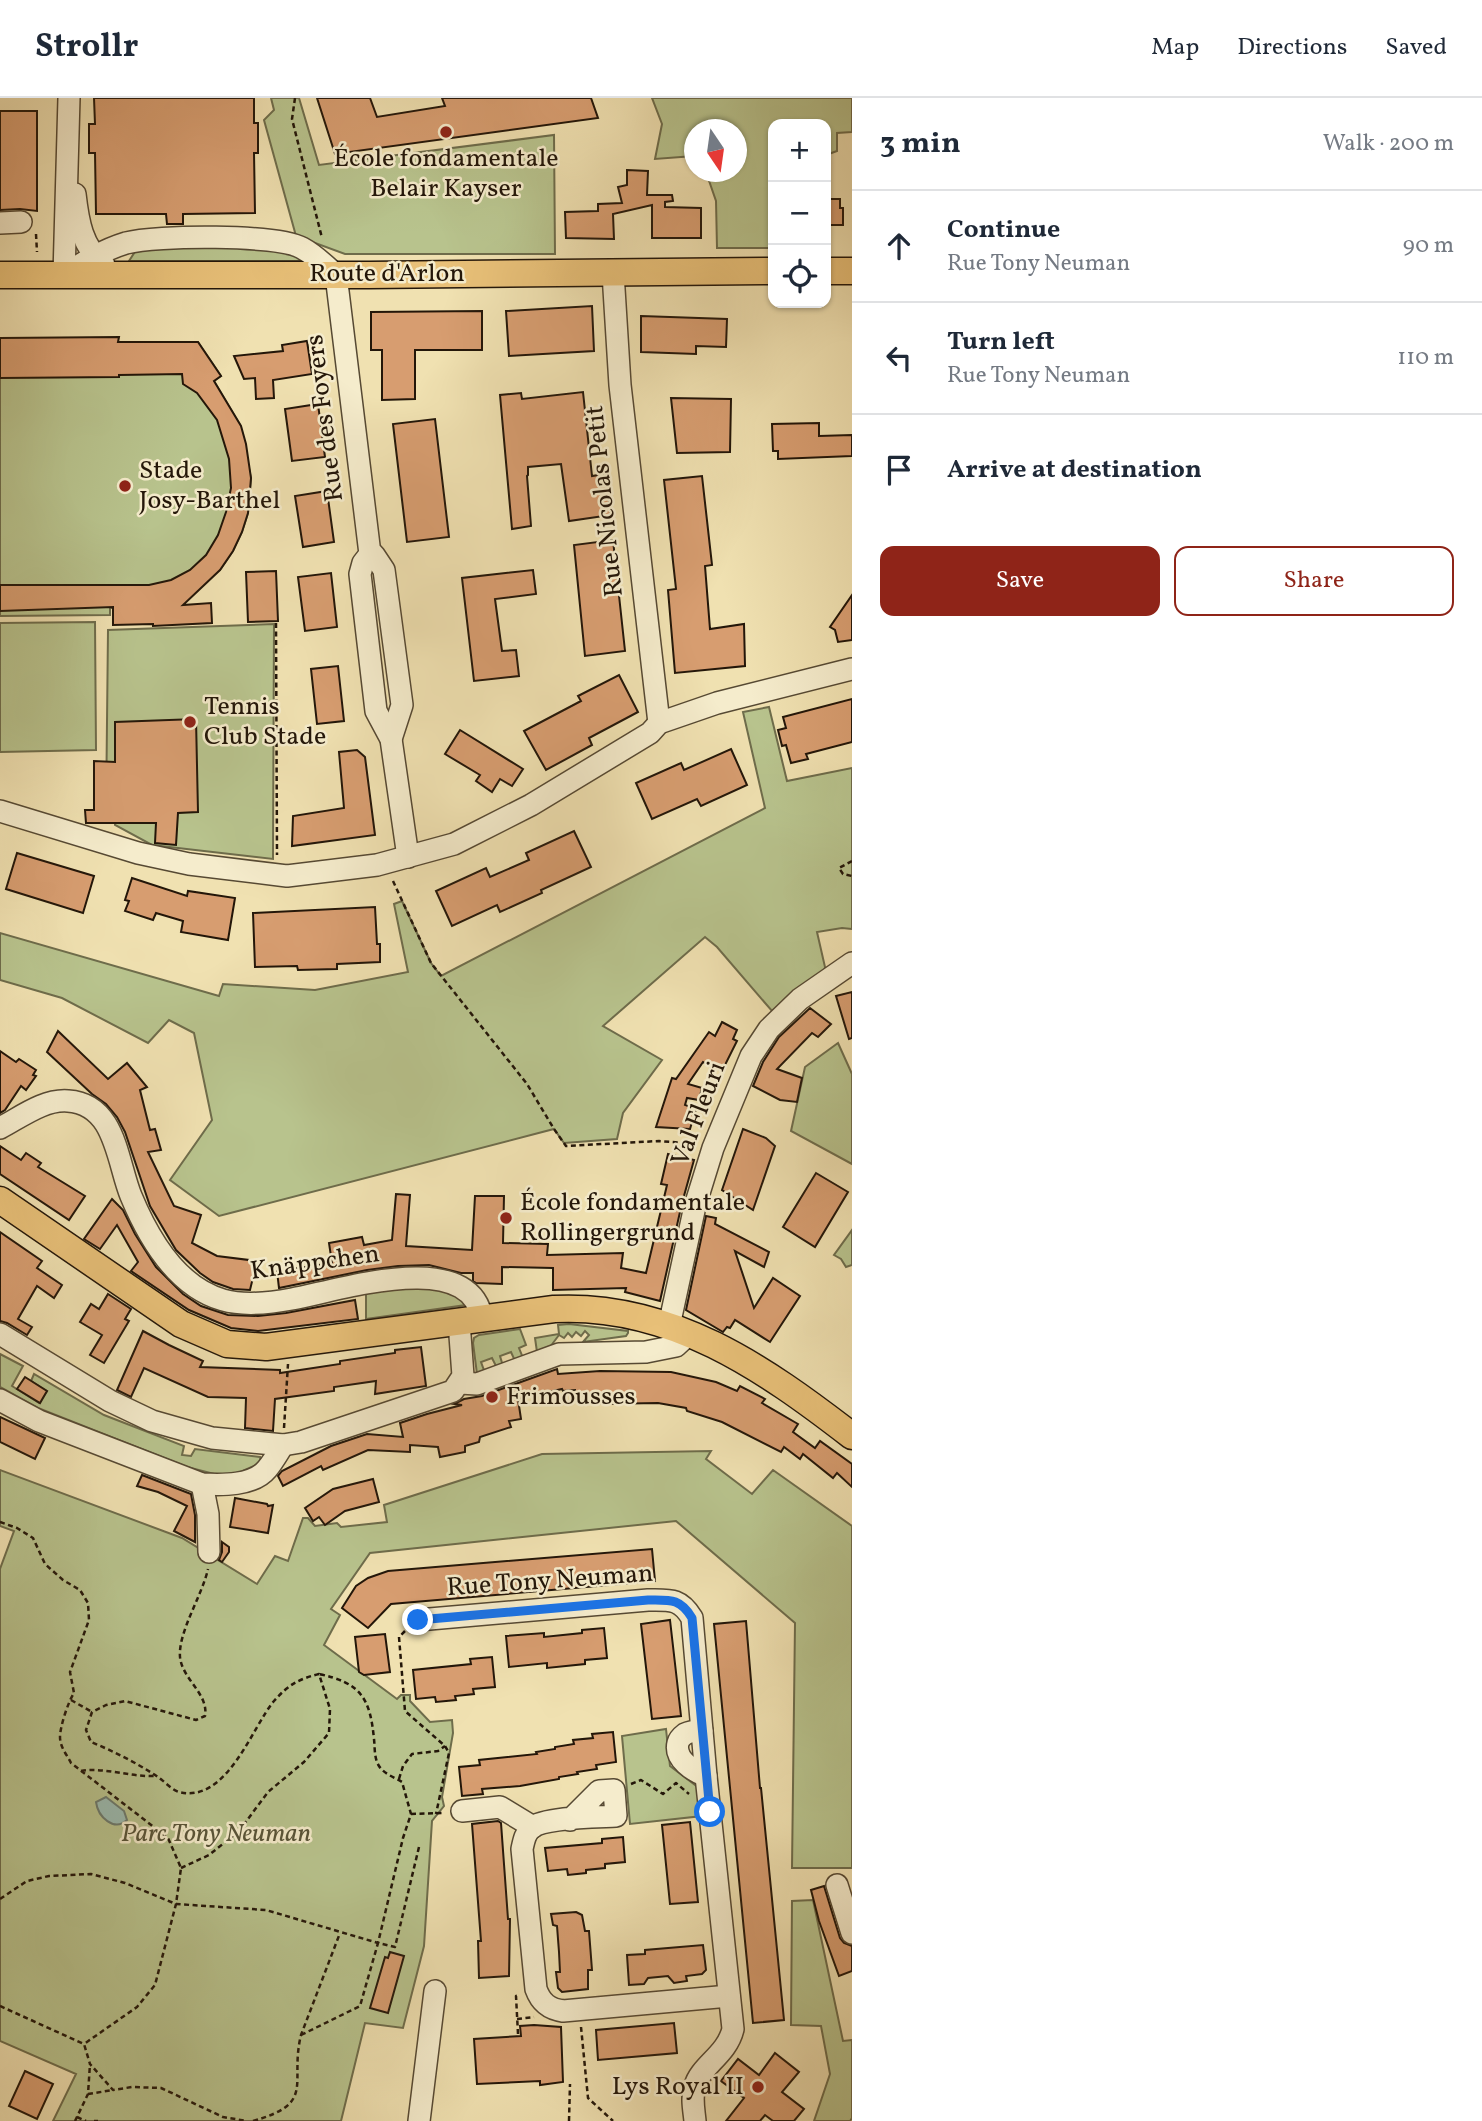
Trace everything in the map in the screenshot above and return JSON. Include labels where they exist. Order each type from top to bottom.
[{"type":"main road","name":"Route d'Arlon","points":[[0,275],[768,271]]},
{"type":"main road","points":[[831,271],[852,271]]},
{"type":"main road","points":[[0,1200],[181,1324],[228,1344],[266,1347],[572,1308],[637,1316],[680,1330],[770,1375],[852,1436]]},
{"type":"street","points":[[64,275],[69,98]]},
{"type":"street","points":[[69,122],[78,215],[86,244],[93,256],[105,266],[126,275]]},
{"type":"street","points":[[64,275],[93,256],[126,243],[146,239],[270,239],[303,248],[336,275]]},
{"type":"street","name":"Rue Nicolas Petit","points":[[613,273],[620,385],[659,723]]},
{"type":"street","name":"Rue des Foyers","points":[[336,275],[370,554],[374,555],[384,570],[402,705],[391,739],[408,857]]},
{"type":"street","points":[[0,811],[138,853],[189,864],[277,876],[383,874],[408,857],[454,844],[531,805],[650,733],[659,723],[717,702],[852,669]]},
{"type":"street","name":"Val Fleuri","points":[[680,1330],[695,1206],[713,1148],[751,1056],[768,1029],[849,958]]},
{"type":"street","name":"Knäppchen","points":[[0,1128],[49,1102],[68,1101],[86,1105],[101,1118],[115,1141],[130,1194],[145,1226],[166,1259],[194,1286],[223,1300],[256,1303],[289,1300],[384,1280],[443,1280],[462,1288],[480,1306],[470,1321]]},
{"type":"street","points":[[0,1334],[110,1401],[152,1421],[212,1438],[283,1445],[301,1442],[453,1391],[460,1383],[464,1367],[470,1321]]},
{"type":"street","points":[[460,1383],[477,1384],[559,1354],[646,1352],[676,1346],[680,1330]]},
{"type":"street","points":[[0,1400],[39,1421],[202,1483],[224,1486],[245,1482],[266,1472],[283,1445]]},
{"type":"street","points":[[202,1483],[208,1514],[209,1552]]},
{"type":"street","name":"Rue Tony Neuman","points":[[418,1620],[648,1600],[673,1600],[685,1607],[692,1618],[733,2029],[730,2042],[695,2083],[695,2121]]},
{"type":"street","points":[[614,1790],[616,1816],[548,1822],[533,1827],[525,1836],[522,1849],[539,1997],[552,2009],[563,2011],[729,1996]]},
{"type":"street","points":[[462,1811],[500,1807],[533,1827]]},
{"type":"street","points":[[836,1885],[852,1933]]},
{"type":"street","points":[[419,2121],[435,1991]]},
{"type":"path","points":[[295,98],[292,118],[323,242]]},
{"type":"path","points":[[276,623],[277,876]]},
{"type":"path","points":[[852,861],[839,868],[843,874],[852,876]]},
{"type":"path","points":[[383,874],[431,963],[527,1084],[566,1146],[659,1141],[686,1142],[713,1148]]},
{"type":"path","points":[[283,1445],[289,1358]]},
{"type":"path","points":[[0,1522],[33,1538],[45,1564],[63,1580],[80,1590],[88,1603],[89,1620],[70,1672],[74,1693],[69,1700],[60,1736],[67,1757],[71,1763],[168,1838],[181,1868],[176,1904],[155,1985],[137,2007],[84,2044]]},
{"type":"path","points":[[205,1581],[180,1644],[180,1661],[207,1707],[205,1716],[197,1720],[125,1701],[106,1705],[92,1712],[86,1730],[91,1741],[157,1776],[178,1792],[199,1793],[221,1778],[242,1755],[274,1702],[297,1680],[320,1674],[355,1686],[367,1701],[379,1766],[402,1782],[411,1814],[402,1838],[378,1943],[360,2006],[301,2035]]},
{"type":"path","points":[[411,1814],[436,1814],[449,1753],[446,1746],[405,1711],[399,1637],[418,1620]]},
{"type":"path","points":[[181,1868],[209,1855],[239,1831],[268,1791],[304,1762],[329,1733],[330,1709],[320,1674]]},
{"type":"path","points":[[69,1700],[92,1712]]},
{"type":"path","points":[[398,1780],[403,1766],[412,1754],[438,1751],[446,1746]]},
{"type":"path","points":[[81,1771],[157,1776]]},
{"type":"path","points":[[614,1790],[641,1780],[663,1794],[676,1783],[710,1812]]},
{"type":"path","points":[[0,1899],[27,1881],[50,1876],[92,1874],[125,1883],[176,1904],[266,1910],[395,1947],[419,1847]]},
{"type":"path","points":[[253,2121],[275,2115],[288,2106],[296,2094],[301,2035],[340,1933]]},
{"type":"path","points":[[518,2034],[516,1996],[536,1989]]},
{"type":"path","points":[[0,2006],[84,2044],[90,2064],[88,2094],[76,2119],[86,2121]]},
{"type":"path","points":[[580,2010],[588,2098],[613,2121]]},
{"type":"path","points":[[90,2064],[113,2090]]},
{"type":"path","points":[[569,2121],[570,2084]]},
{"type":"path","points":[[88,2094],[132,2087],[160,2088],[223,2117],[247,2121]]},
{"type":"green space","points":[[271,98],[299,98],[319,165],[554,135],[555,254],[345,254],[296,236],[264,120],[274,110]]},
{"type":"green space","points":[[652,98],[852,98],[852,132],[837,133],[837,151],[831,153],[831,119],[768,119],[768,248],[717,248],[716,201],[709,182],[747,182],[747,119],[684,119],[684,157],[655,159],[662,124]]},
{"type":"green space","points":[[267,243],[307,261],[129,261],[138,247]]},
{"type":"green space","name":"Stade Josy-Barthel","points":[[0,342],[198,342],[221,376],[214,381],[240,425],[251,478],[248,513],[242,532],[220,570],[151,607],[110,608],[110,615],[0,616]]},
{"type":"green space","points":[[95,622],[96,750],[0,752],[0,623]]},
{"type":"green space","name":"Tennis Club Stade","points":[[274,624],[273,859],[152,845],[115,825],[115,814],[106,815],[108,630]]},
{"type":"green space","points":[[769,707],[787,781],[852,768],[852,929],[817,932],[824,973],[772,1011],[717,947],[705,937],[603,1026],[662,1060],[623,1113],[617,1139],[564,1143],[554,1129],[219,1216],[170,1180],[212,1120],[194,1033],[169,1020],[148,1043],[62,998],[0,980],[0,933],[219,996],[223,984],[315,990],[408,972],[394,904],[402,901],[431,963],[441,976],[765,808],[743,712]]},
{"type":"green space","points":[[838,1043],[852,1074],[852,1164],[791,1131],[805,1067]]},
{"type":"green space","points":[[852,1230],[852,1265],[846,1267],[841,1259],[834,1255]]},
{"type":"green space","points":[[443,1284],[473,1304],[366,1319],[366,1288]]},
{"type":"green space","points":[[569,1324],[628,1333],[626,1336],[583,1342],[589,1335],[585,1331],[581,1336],[576,1332],[572,1337],[568,1333],[564,1338],[559,1335],[550,1347],[537,1352],[535,1338],[559,1334],[558,1325]]},
{"type":"green space","points":[[520,1329],[526,1345],[519,1348],[523,1358],[515,1361],[511,1352],[500,1356],[503,1366],[497,1368],[492,1358],[481,1362],[485,1373],[477,1374],[474,1338]]},
{"type":"green space","points":[[0,1354],[23,1366],[12,1386],[39,1403],[47,1391],[31,1381],[34,1374],[104,1415],[184,1446],[182,1455],[191,1456],[195,1449],[260,1457],[261,1463],[238,1473],[222,1476],[187,1467],[38,1408],[0,1387]]},
{"type":"green space","name":"Parc Tony Neuman","points":[[711,1451],[706,1459],[752,1494],[773,1470],[852,1526],[852,1868],[792,1868],[795,1623],[676,1521],[370,1553],[331,1609],[340,1615],[324,1645],[397,1699],[401,1695],[410,1695],[410,1701],[430,1722],[452,1720],[453,1733],[442,1797],[444,1806],[432,1821],[424,1946],[403,2028],[365,2023],[341,2121],[53,2121],[76,2074],[0,2041],[0,1569],[14,1531],[0,1526],[0,1470],[182,1538],[257,1584],[275,1556],[288,1561],[303,1518],[308,1518],[315,1526],[337,1523],[341,1527],[387,1522],[384,1505],[542,1454]]},
{"type":"green space","points":[[666,1729],[670,1766],[699,1788],[702,1816],[630,1824],[622,1736]]},
{"type":"green space","points":[[813,1900],[843,2041],[852,2040],[850,2121],[814,2121],[830,2074],[821,2026],[791,2025],[792,1901]]},
{"type":"water","points":[[106,1797],[124,1811],[127,1820],[112,1824],[103,1817],[96,1802]]},
{"type":"building","points":[[94,98],[254,98],[254,123],[258,123],[258,153],[254,153],[255,213],[183,214],[183,224],[167,224],[166,214],[96,214],[95,153],[89,153],[89,124],[95,124]]},
{"type":"building","name":"École fondamentale Belair Kayser","points":[[317,98],[370,98],[377,117],[445,106],[442,98],[591,98],[598,118],[335,154]]},
{"type":"building","points":[[0,111],[37,111],[37,211],[0,210]]},
{"type":"building","points":[[627,170],[648,171],[647,195],[672,195],[673,201],[665,202],[665,207],[701,208],[701,238],[652,238],[652,205],[613,214],[614,239],[566,238],[565,212],[598,211],[598,204],[622,203],[618,187],[627,185]]},
{"type":"building","points":[[831,199],[840,199],[843,225],[831,225]]},
{"type":"building","points":[[592,306],[594,351],[509,356],[506,311]]},
{"type":"building","points":[[482,311],[482,350],[415,350],[415,399],[382,400],[382,350],[371,350],[371,312]]},
{"type":"building","points":[[641,316],[727,319],[726,347],[696,346],[696,354],[641,352]]},
{"type":"building","points":[[119,337],[118,342],[198,342],[221,376],[214,381],[241,426],[251,478],[248,513],[242,532],[220,570],[183,605],[211,603],[212,623],[113,625],[113,607],[0,611],[0,585],[149,585],[171,580],[190,570],[206,555],[218,535],[231,488],[229,459],[217,420],[197,393],[183,384],[182,374],[0,378],[0,338]]},
{"type":"building","points":[[307,341],[312,374],[273,380],[274,398],[256,399],[255,378],[244,379],[234,356],[283,351],[282,345]]},
{"type":"building","points":[[583,392],[592,476],[605,474],[611,515],[569,521],[561,464],[528,467],[531,526],[512,529],[500,395],[521,393],[522,399]]},
{"type":"building","points":[[671,398],[731,399],[730,452],[677,453]]},
{"type":"building","points":[[318,404],[325,457],[292,461],[285,409]]},
{"type":"building","points":[[435,419],[449,537],[407,542],[393,424]]},
{"type":"building","points":[[819,423],[819,436],[852,435],[852,456],[778,459],[778,451],[773,451],[772,424]]},
{"type":"building","points":[[702,476],[712,565],[705,566],[710,629],[744,624],[745,666],[675,673],[668,590],[676,589],[664,480]]},
{"type":"building","points":[[327,491],[334,542],[303,547],[295,496]]},
{"type":"building","points":[[613,540],[625,651],[585,656],[574,545]]},
{"type":"building","points":[[533,570],[536,594],[495,599],[502,651],[516,650],[519,676],[474,681],[462,578]]},
{"type":"building","points":[[276,571],[278,621],[248,622],[246,572]]},
{"type":"building","points":[[331,573],[337,627],[305,631],[298,577]]},
{"type":"building","points":[[852,595],[852,640],[838,642],[835,630],[830,627]]},
{"type":"building","points":[[338,666],[344,721],[317,724],[311,669]]},
{"type":"building","points":[[619,675],[638,712],[589,738],[592,745],[546,770],[524,731],[581,701],[578,696]]},
{"type":"building","points":[[852,699],[852,742],[806,754],[808,759],[791,763],[786,745],[782,746],[778,730],[786,728],[783,717]]},
{"type":"building","points":[[196,719],[198,812],[178,813],[176,845],[155,843],[156,823],[86,823],[85,810],[94,810],[94,761],[115,762],[115,722]]},
{"type":"building","points":[[460,730],[523,769],[512,786],[500,779],[492,792],[476,781],[480,775],[445,754]]},
{"type":"building","points":[[731,749],[747,785],[701,806],[697,799],[652,819],[636,783],[681,763],[684,770]]},
{"type":"building","points":[[357,750],[365,757],[375,835],[292,846],[293,816],[344,808],[339,752]]},
{"type":"building","points":[[574,831],[591,867],[500,912],[497,905],[452,926],[436,891],[486,868],[490,877],[529,860],[526,853]]},
{"type":"building","points":[[17,853],[94,876],[83,913],[6,889]]},
{"type":"building","points":[[132,878],[187,896],[188,891],[235,898],[228,940],[181,932],[183,921],[156,913],[153,920],[125,911],[129,901],[125,900]]},
{"type":"building","points":[[375,907],[380,962],[337,964],[337,969],[255,967],[253,913]]},
{"type":"building","points":[[852,992],[852,1038],[849,1039],[836,996]]},
{"type":"building","points":[[810,1008],[831,1024],[818,1037],[812,1033],[777,1069],[802,1078],[797,1102],[780,1100],[753,1086],[763,1062],[779,1037]]},
{"type":"building","points":[[722,1022],[737,1030],[733,1039],[737,1041],[722,1071],[703,1062],[688,1084],[702,1088],[699,1100],[687,1098],[685,1105],[696,1109],[690,1129],[656,1127],[672,1078],[676,1079],[709,1032],[715,1036]]},
{"type":"building","points":[[58,1031],[108,1079],[127,1063],[147,1087],[140,1090],[150,1130],[155,1129],[161,1150],[148,1152],[174,1206],[201,1215],[192,1243],[217,1256],[257,1261],[250,1290],[233,1289],[213,1282],[176,1250],[150,1206],[125,1132],[117,1117],[47,1052]]},
{"type":"building","points":[[0,1051],[16,1062],[19,1059],[36,1070],[33,1075],[36,1076],[26,1090],[21,1086],[5,1110],[0,1113]]},
{"type":"building","points":[[743,1129],[766,1138],[775,1146],[753,1210],[722,1190]]},
{"type":"building","points":[[0,1146],[21,1160],[26,1153],[41,1163],[38,1167],[85,1196],[69,1220],[0,1174]]},
{"type":"building","points":[[668,1154],[694,1160],[660,1301],[625,1292],[626,1288],[553,1290],[553,1268],[502,1267],[502,1284],[476,1283],[473,1281],[473,1273],[461,1273],[429,1265],[398,1266],[279,1288],[277,1271],[332,1263],[329,1243],[362,1237],[364,1245],[392,1240],[396,1194],[410,1195],[406,1246],[472,1250],[475,1196],[504,1196],[503,1243],[548,1244],[547,1255],[623,1253],[621,1268],[646,1273],[667,1185],[661,1184]]},
{"type":"building","points":[[816,1173],[848,1192],[815,1247],[783,1227]]},
{"type":"building","points":[[112,1199],[123,1210],[156,1267],[183,1294],[201,1306],[228,1315],[258,1316],[355,1300],[358,1319],[258,1331],[231,1328],[189,1310],[131,1271],[138,1262],[117,1225],[100,1249],[84,1239]]},
{"type":"building","points":[[706,1216],[716,1218],[715,1224],[769,1252],[764,1267],[735,1251],[754,1308],[773,1278],[800,1296],[770,1342],[735,1320],[730,1328],[727,1327],[723,1332],[686,1310]]},
{"type":"building","points":[[0,1232],[42,1261],[37,1268],[62,1285],[54,1298],[37,1286],[18,1319],[32,1327],[27,1335],[0,1321]]},
{"type":"building","points":[[108,1294],[131,1309],[125,1319],[129,1321],[104,1363],[90,1355],[102,1335],[80,1322],[91,1304],[99,1309]]},
{"type":"building","points":[[143,1331],[203,1361],[200,1367],[280,1370],[280,1373],[421,1347],[426,1386],[375,1394],[376,1381],[334,1387],[334,1391],[275,1399],[273,1431],[245,1428],[246,1398],[208,1397],[144,1368],[131,1397],[117,1390]]},
{"type":"building","points":[[557,1369],[558,1374],[600,1371],[671,1372],[716,1382],[737,1391],[740,1386],[765,1399],[762,1403],[798,1424],[793,1432],[815,1448],[820,1441],[852,1464],[852,1487],[837,1473],[833,1478],[803,1454],[800,1459],[784,1447],[781,1452],[722,1422],[687,1411],[686,1408],[658,1403],[601,1404],[601,1394],[575,1396],[575,1390],[562,1389],[518,1399],[521,1419],[509,1421],[511,1427],[480,1437],[479,1442],[465,1446],[465,1452],[440,1457],[438,1447],[410,1445],[410,1452],[368,1450],[323,1470],[321,1466],[283,1486],[278,1476],[282,1471],[331,1446],[367,1434],[403,1437],[400,1423],[462,1405],[454,1404]]},
{"type":"building","points":[[25,1377],[47,1391],[40,1403],[17,1389]]},
{"type":"building","points":[[0,1417],[45,1438],[35,1459],[0,1442]]},
{"type":"building","points":[[142,1475],[191,1494],[195,1515],[195,1542],[174,1531],[187,1506],[158,1492],[137,1486]]},
{"type":"building","points":[[373,1479],[379,1502],[345,1511],[325,1525],[319,1517],[313,1521],[305,1508],[333,1489]]},
{"type":"building","points":[[235,1498],[273,1505],[268,1533],[230,1527]]},
{"type":"building","points":[[222,1542],[229,1547],[229,1552],[222,1562],[219,1560]]},
{"type":"building","points":[[652,1549],[655,1581],[391,1604],[368,1628],[342,1608],[356,1586],[368,1578],[388,1571]]},
{"type":"building","points":[[670,1620],[681,1716],[652,1719],[641,1624]]},
{"type":"building","points":[[746,1621],[784,2020],[753,2023],[714,1624]]},
{"type":"building","points":[[604,1628],[607,1658],[585,1660],[585,1664],[547,1668],[547,1663],[509,1667],[506,1636],[544,1633],[544,1637]]},
{"type":"building","points":[[385,1634],[390,1672],[364,1675],[359,1672],[355,1637]]},
{"type":"building","points":[[492,1657],[495,1687],[473,1689],[474,1694],[455,1696],[456,1700],[436,1702],[435,1697],[416,1699],[413,1670],[471,1664],[470,1659]]},
{"type":"building","points":[[613,1732],[616,1762],[596,1765],[597,1769],[577,1772],[578,1774],[559,1779],[482,1789],[483,1794],[462,1796],[459,1767],[480,1765],[479,1760],[537,1754],[536,1752],[574,1744],[573,1740],[593,1738],[592,1734]]},
{"type":"building","points":[[498,1821],[501,1823],[510,1919],[509,1976],[479,1978],[478,1941],[481,1941],[472,1824]]},
{"type":"building","points":[[690,1822],[698,1902],[670,1904],[662,1825]]},
{"type":"building","points":[[623,1837],[625,1862],[605,1864],[605,1868],[586,1870],[586,1873],[568,1875],[567,1869],[548,1871],[545,1848],[602,1843],[602,1839]]},
{"type":"building","points":[[824,1886],[840,1938],[852,1946],[852,1971],[839,1976],[811,1890]]},
{"type":"building","points":[[576,1912],[582,1915],[585,1931],[589,1931],[592,1970],[588,1970],[588,1989],[562,1992],[558,1988],[556,1972],[560,1972],[557,1926],[553,1925],[551,1914]]},
{"type":"building","points":[[703,1945],[706,1970],[702,1974],[686,1976],[687,1981],[674,1983],[668,1976],[648,1978],[644,1984],[629,1985],[627,1955],[645,1954],[645,1950]]},
{"type":"building","points":[[390,1952],[404,1956],[388,2013],[370,2008],[385,1957],[388,1958]]},
{"type":"building","points":[[674,2023],[677,2053],[598,2060],[596,2030]]},
{"type":"building","points":[[520,2026],[561,2027],[563,2082],[540,2085],[540,2081],[477,2084],[474,2039],[521,2036]]},
{"type":"building","name":"Lys Royal II","points":[[775,2053],[799,2072],[782,2092],[804,2109],[794,2121],[773,2121],[765,2115],[760,2121],[726,2121],[744,2098],[721,2081],[738,2059],[759,2075]]},
{"type":"building","points":[[25,2071],[53,2084],[37,2119],[9,2106]]},
{"type":"place","name":"École fondamentale Belair Kayser","points":[[446,132]]},
{"type":"place","name":"Stade Josy-Barthel","points":[[125,486]]},
{"type":"place","name":"Tennis Club Stade","points":[[190,722]]},
{"type":"place","name":"École fondamentale Rollingergrund","points":[[506,1218]]},
{"type":"place","name":"Frimousses","points":[[492,1397]]},
{"type":"place","name":"Lys Royal II","points":[[758,2087]]},
{"type":"route","points":[[418,1620],[648,1600],[673,1600],[685,1607],[692,1618],[710,1812]]}]
